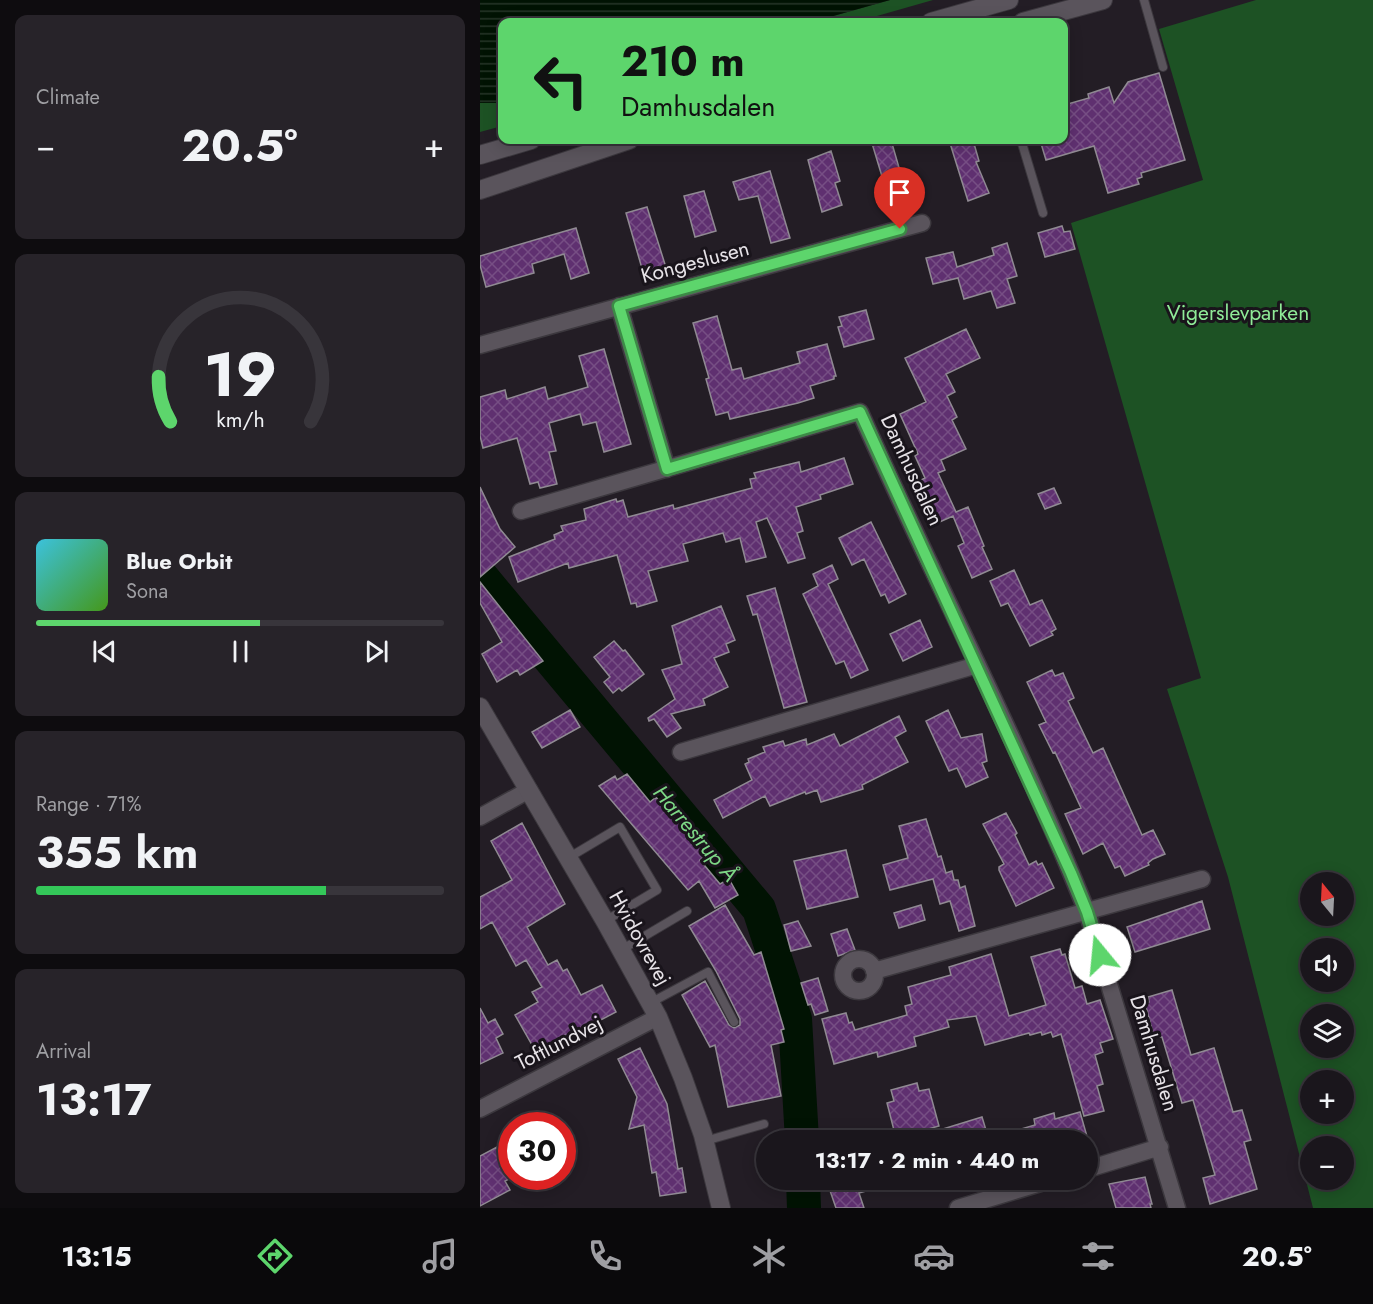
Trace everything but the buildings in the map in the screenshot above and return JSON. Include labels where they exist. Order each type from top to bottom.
[{"type":"street","points":[[945,18],[1009,0]]},
{"type":"street","points":[[1038,18],[1103,0]]},
{"type":"street","points":[[480,155],[517,144]]},
{"type":"street","points":[[480,190],[617,144]]},
{"type":"street","name":"Kongeslusen","points":[[480,345],[922,223]]},
{"type":"street","points":[[619,306],[667,469]]},
{"type":"street","name":"Damhusdalen","points":[[521,511],[860,412],[977,665],[1087,912],[1177,1208]]},
{"type":"street","points":[[681,752],[977,665]]},
{"type":"street","name":"Hvidovrevej","points":[[480,707],[605,921],[654,1010],[683,1077],[705,1141],[721,1208]]},
{"type":"street","points":[[480,817],[529,790]]},
{"type":"street","points":[[874,971],[1202,879]]},
{"type":"street","name":"Toftlundvej","points":[[480,1109],[654,1010]]},
{"type":"street","points":[[1098,1166],[1160,1148]]},
{"type":"street","points":[[958,1208],[1018,1190]]},
{"type":"lane","points":[[1144,0],[1163,67]]},
{"type":"lane","points":[[1021,144],[1043,213]]},
{"type":"lane","points":[[568,858],[620,827],[657,890],[605,921]]},
{"type":"lane","points":[[621,950],[687,911]]},
{"type":"lane","points":[[654,1010],[708,972],[734,1022]]},
{"type":"lane","points":[[705,1141],[765,1124]]},
{"type":"green space","points":[[890,0],[933,0],[870,18],[826,18]]},
{"type":"green space","name":"Vigerslevparken","points":[[1256,0],[1373,0],[1373,1208],[1313,1208],[1308,1190],[1354,1190],[1354,1136],[1300,1136],[1300,1157],[1228,877],[1167,689],[1201,678],[1071,223],[1203,180],[1159,29]]},
{"type":"green space","points":[[480,103],[498,103],[498,127],[480,132]]},
{"type":"shaded area","points":[[480,0],[890,0],[826,18],[498,18],[498,103],[480,103]]},
{"type":"waterway","name":"Harrestrup Å","points":[[480,575],[759,909],[795,1019],[801,1130]]},
{"type":"waterway","name":"Harrestrup Å","points":[[803,1190],[804,1208]]},
{"type":"route","points":[[900,229],[619,306],[667,469],[860,412],[1071,873],[1087,912],[1100,955]]}]
